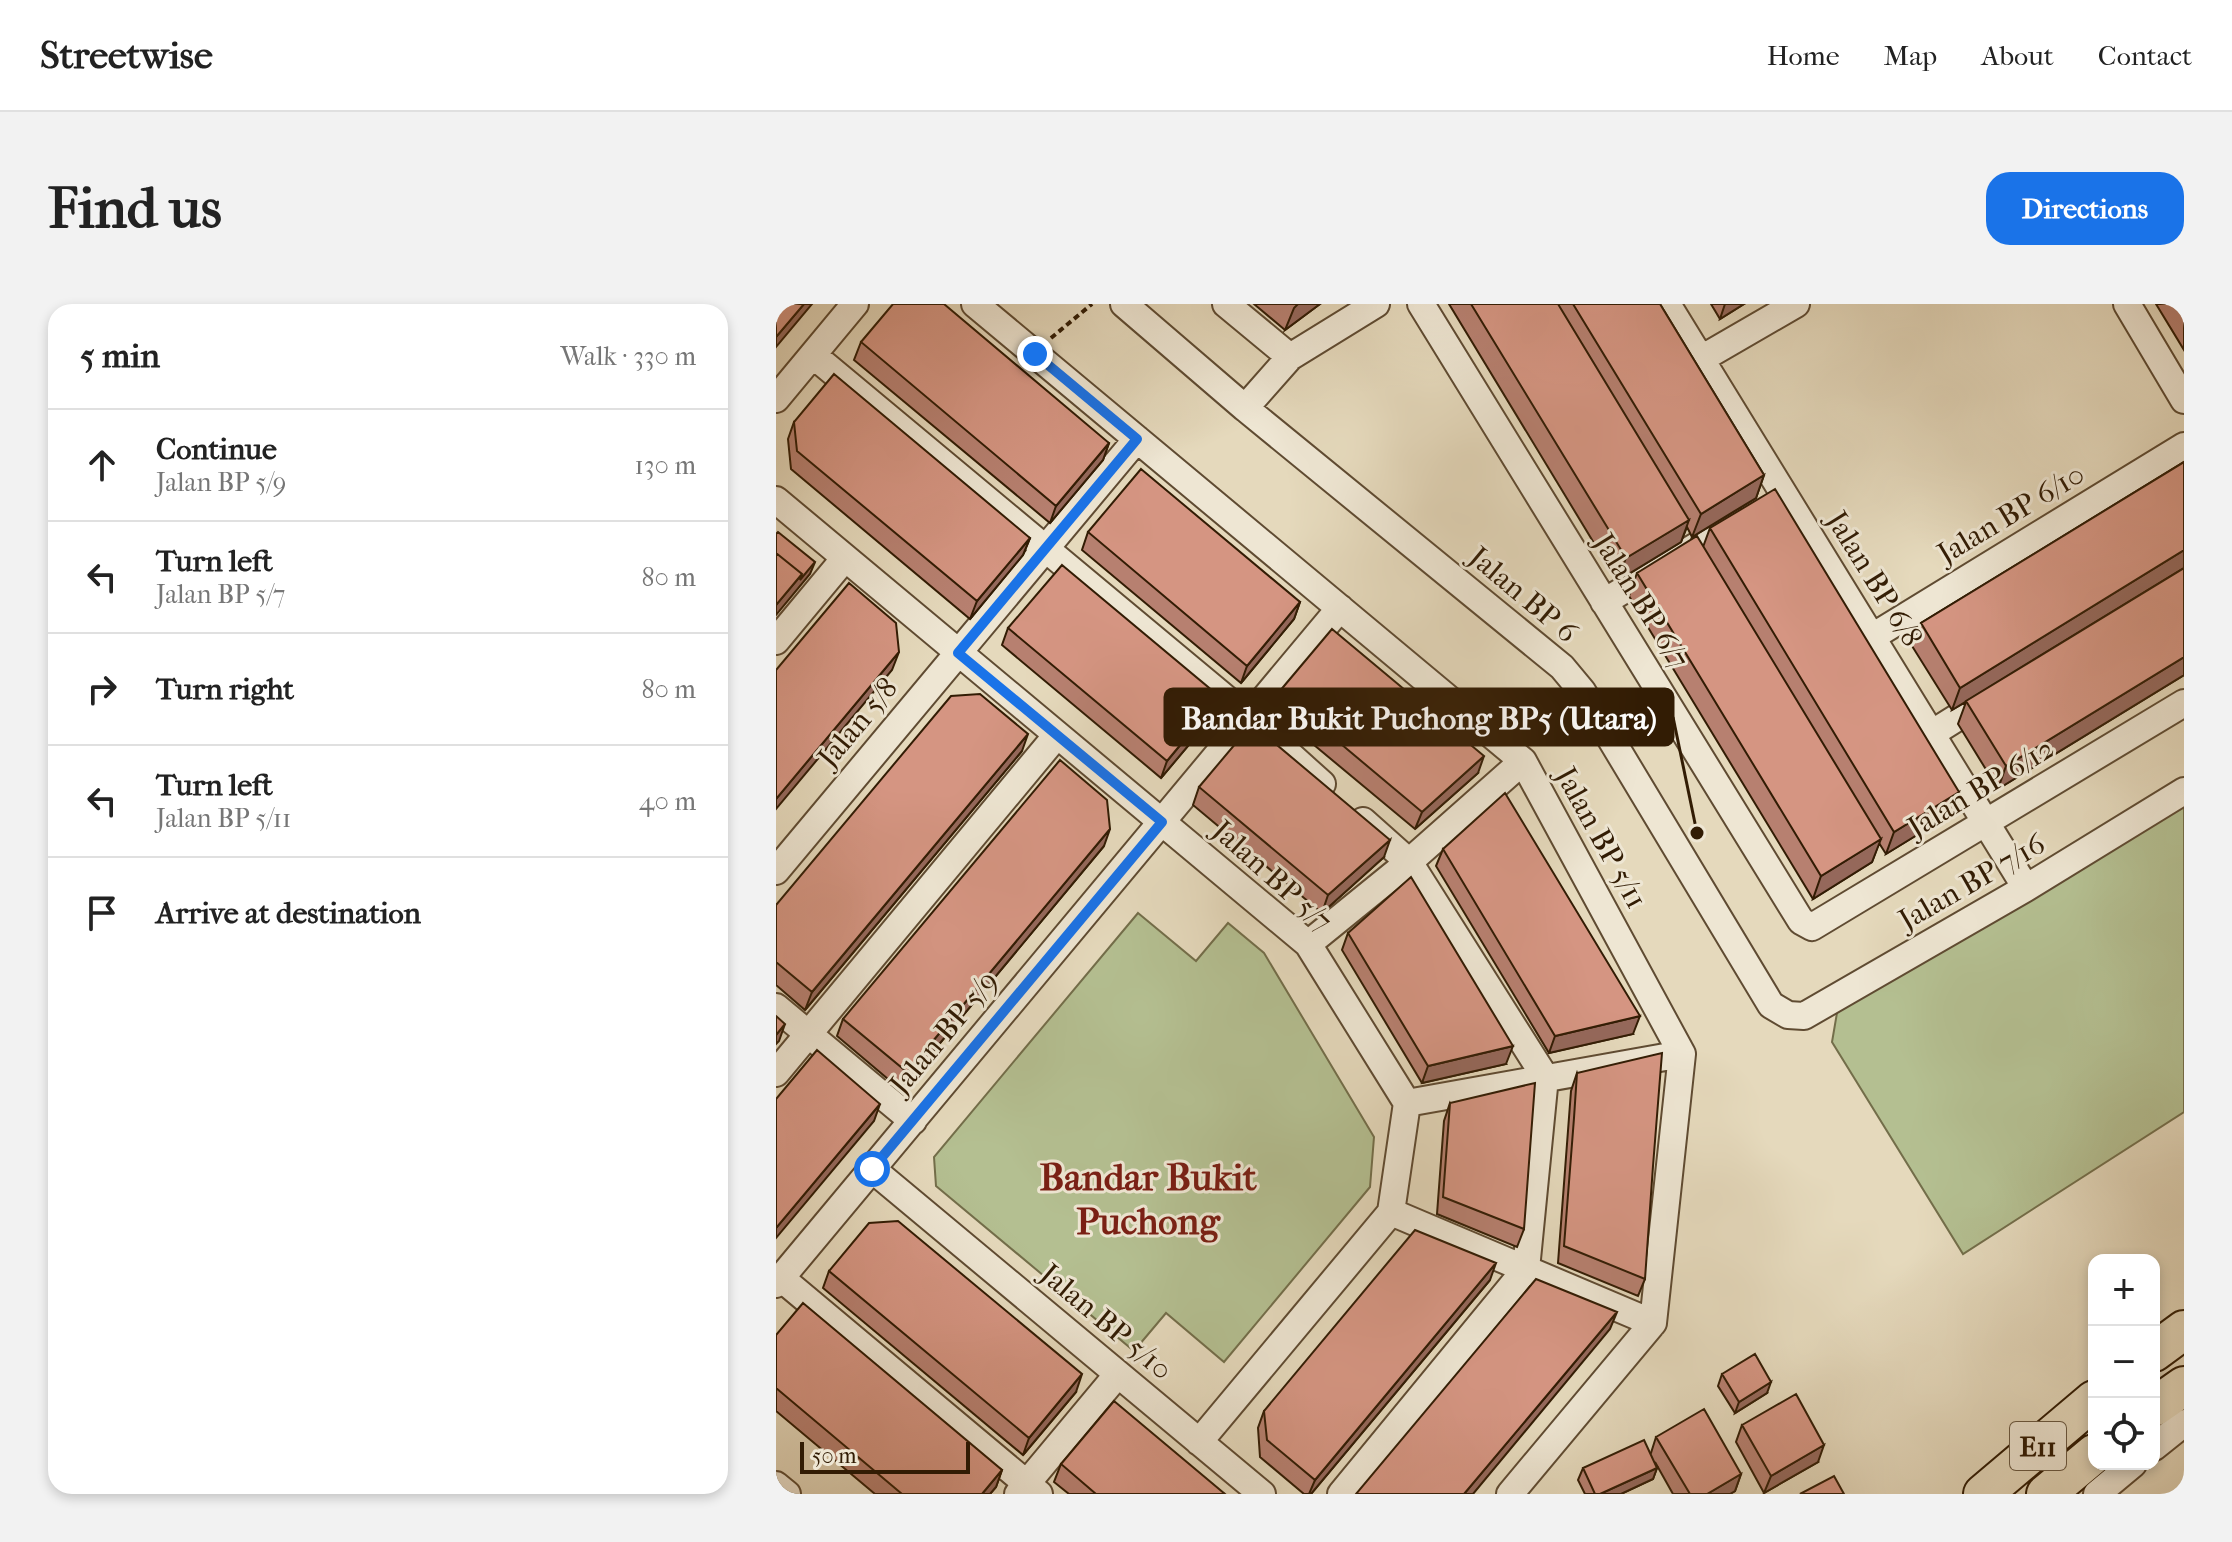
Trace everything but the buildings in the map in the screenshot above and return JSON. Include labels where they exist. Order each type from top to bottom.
[{"type":"highway","points":[[2160,1348],[2184,1330]]},
{"type":"highway","points":[[2160,1403],[2184,1386]]},
{"type":"highway","name":"E11","points":[[1983,1494],[2088,1405]]},
{"type":"highway","name":"E11","points":[[2046,1494],[2088,1459]]},
{"type":"street","points":[[776,399],[855,304]]},
{"type":"street","name":"Jalan BP 5/11","points":[[975,304],[1523,761],[1682,1054]]},
{"type":"street","name":"Jalan BP 6","points":[[1124,304],[1245,408],[1562,667],[1582,691],[1771,1005],[1788,1015]]},
{"type":"street","points":[[1226,304],[1290,357]]},
{"type":"street","points":[[1245,408],[1290,357],[1376,304]]},
{"type":"street","name":"Jalan BP 6/7","points":[[1421,304],[1801,921],[1812,927]]},
{"type":"street","name":"Jalan BP 6/8","points":[[1667,304],[2026,888]]},
{"type":"street","points":[[1701,359],[1796,304]]},
{"type":"street","points":[[2127,304],[2183,397]]},
{"type":"street","points":[[813,355],[1249,718],[1409,862],[1545,1077],[1526,1269],[1341,1494]]},
{"type":"street","name":"Jalan 5/8","points":[[776,871],[1137,439]]},
{"type":"street","name":"Jalan BP 6/10","points":[[1872,637],[2184,446]]},
{"type":"street","points":[[1604,602],[1783,494]]},
{"type":"street","name":"Jalan BP 5/7","points":[[776,500],[1308,944],[1407,1103]]},
{"type":"street","points":[[1673,525],[1705,577]]},
{"type":"street","points":[[776,641],[845,558]]},
{"type":"street","name":"Jalan BP 5/9","points":[[778,1281],[1340,608]]},
{"type":"street","points":[[1931,734],[2011,684]]},
{"type":"street","name":"Jalan BP 6/12","points":[[1812,927],[2184,703]]},
{"type":"street","points":[[776,1073],[1057,735]]},
{"type":"street","points":[[1308,944],[1409,862],[1523,761]]},
{"type":"street","name":"Jalan BP 7/16","points":[[1788,1015],[1804,1016],[2026,888],[2184,791]]},
{"type":"street","points":[[1874,854],[1890,880]]},
{"type":"street","points":[[776,1007],[913,1121]]},
{"type":"street","points":[[1199,1442],[1391,1212],[1407,1103],[1682,1054],[1653,1323],[1510,1494]]},
{"type":"street","name":"Jalan BP 5/10","points":[[872,1169],[1262,1494]]},
{"type":"street","points":[[1391,1212],[1653,1323]]},
{"type":"street","points":[[778,1281],[1028,1491],[1118,1374]]},
{"type":"street","points":[[2160,1442],[2184,1423]]},
{"type":"street","points":[[2097,1494],[2126,1470]]},
{"type":"street","points":[[776,1485],[787,1494]]},
{"type":"path","points":[[1035,354],[1092,304]]},
{"type":"green space","points":[[2184,801],[2184,1112],[1963,1254],[1832,1042],[1838,1007]]},
{"type":"green space","points":[[1138,913],[1196,961],[1228,923],[1264,953],[1374,1137],[1370,1187],[1224,1362],[1166,1313],[1134,1351],[936,1186],[934,1157]]},
{"type":"place","name":"Bandar Bukit Puchong BP5 (Utara)","points":[[1697,833]]},
{"type":"district","name":"Bandar Bukit Puchong","points":[[1148,1199]]},
{"type":"route","points":[[872,1169],[1162,822],[958,653],[1137,439],[1035,354]]}]
